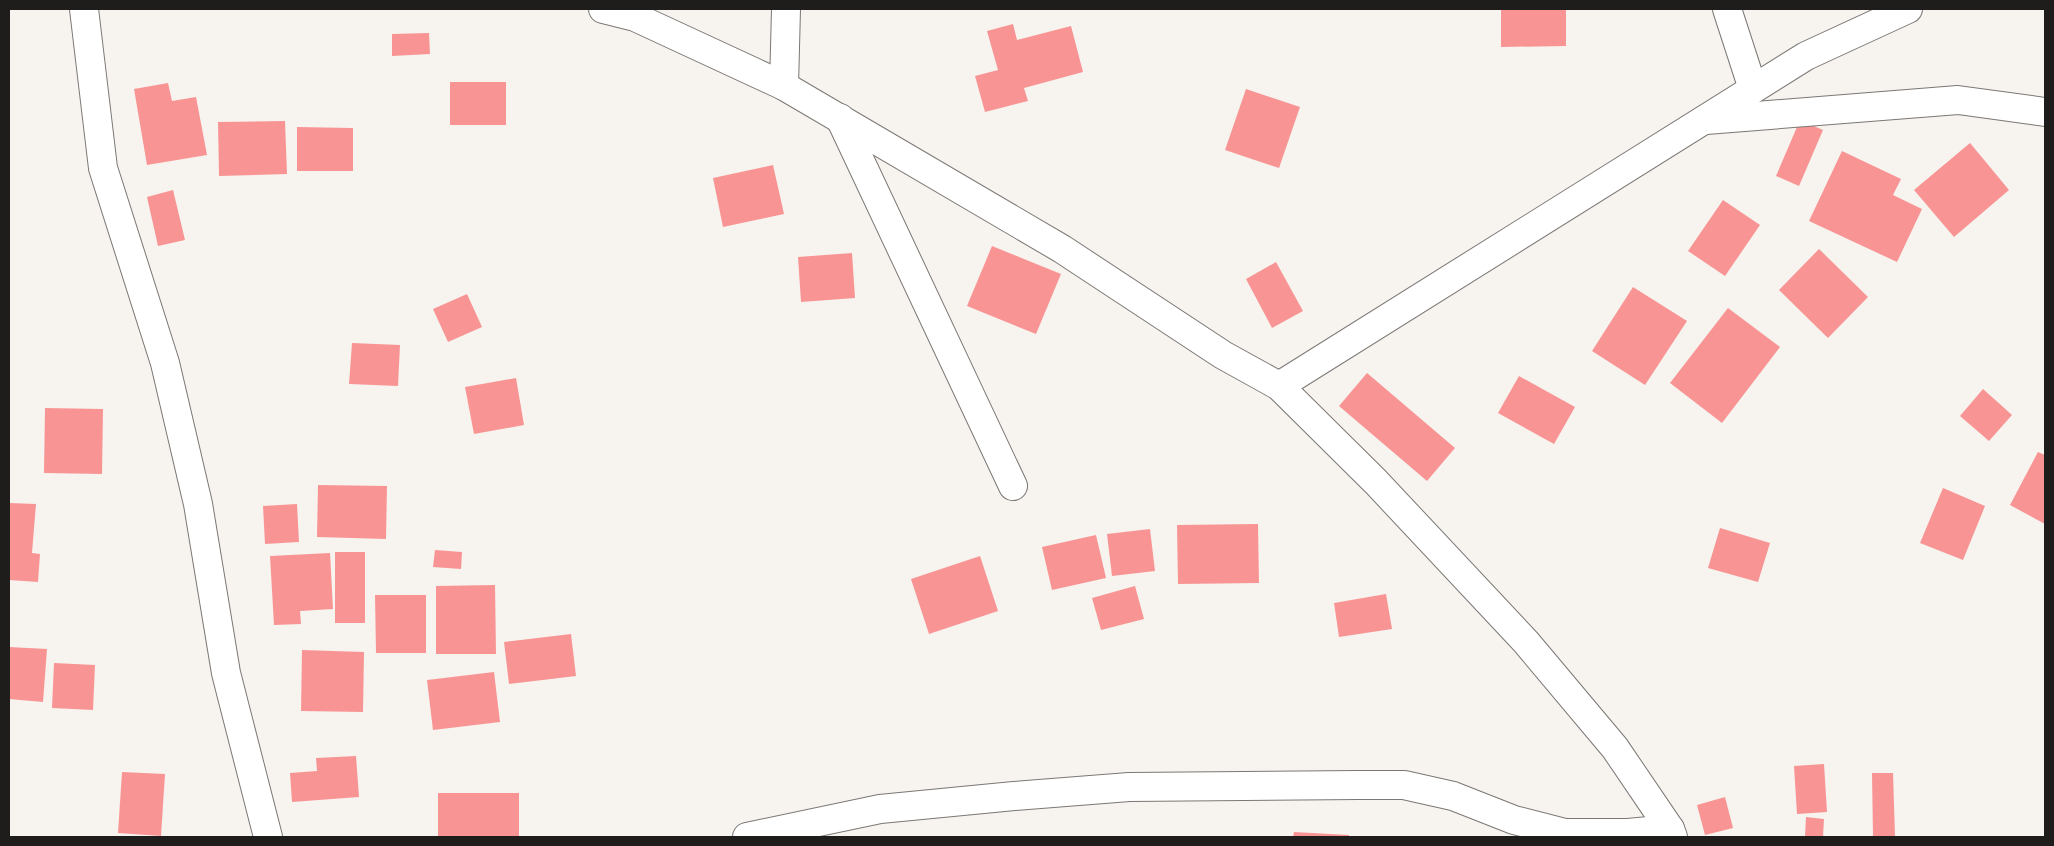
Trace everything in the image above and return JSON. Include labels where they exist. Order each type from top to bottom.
[{"type":"street","points":[[84,9],[103,168],[165,363],[198,504],[226,673],[268,837]]},
{"type":"street","points":[[603,9],[635,18],[784,86],[1062,249],[1223,354],[1279,386],[1376,482],[1526,642],[1615,748],[1672,833]]},
{"type":"street","points":[[784,86],[786,9]]},
{"type":"street","points":[[1727,9],[1753,89]]},
{"type":"street","points":[[1279,386],[1806,56],[1908,9]]},
{"type":"street","points":[[1702,120],[1958,100],[2045,112]]},
{"type":"street","points":[[840,118],[1013,486]]},
{"type":"street","points":[[748,837],[880,809],[1014,796],[1129,787],[1358,785],[1404,785],[1453,796],[1514,820],[1565,832],[1672,833]]},
{"type":"building","points":[[1501,9],[1566,9],[1566,46],[1501,47]]},
{"type":"building","points":[[1013,24],[1017,40],[1071,26],[1083,72],[1024,88],[1028,101],[985,112],[975,76],[998,70],[987,31]]},
{"type":"building","points":[[429,33],[430,54],[392,56],[392,34]]},
{"type":"building","points":[[450,82],[506,82],[506,125],[450,125]]},
{"type":"building","points":[[168,83],[172,101],[196,97],[207,155],[147,165],[134,89]]},
{"type":"building","points":[[1246,89],[1300,107],[1279,168],[1225,150]]},
{"type":"building","points":[[1800,120],[1823,130],[1799,186],[1776,176]]},
{"type":"building","points":[[285,121],[287,174],[219,176],[218,122]]},
{"type":"building","points":[[297,127],[353,128],[353,171],[297,171]]},
{"type":"building","points":[[1970,143],[2009,190],[1954,237],[1914,190]]},
{"type":"building","points":[[1842,151],[1901,179],[1893,195],[1922,209],[1897,262],[1809,221]]},
{"type":"building","points":[[773,165],[784,214],[723,227],[713,178]]},
{"type":"building","points":[[173,190],[185,240],[158,246],[147,197]]},
{"type":"building","points":[[1723,200],[1760,225],[1725,276],[1688,251]]},
{"type":"building","points":[[992,246],[1061,274],[1036,334],[967,306]]},
{"type":"building","points":[[1819,249],[1868,297],[1828,338],[1779,290]]},
{"type":"building","points":[[852,253],[855,298],[801,302],[798,257]]},
{"type":"building","points":[[1276,262],[1303,311],[1272,328],[1246,279]]},
{"type":"building","points":[[1633,287],[1687,321],[1645,385],[1592,351]]},
{"type":"building","points":[[467,294],[482,327],[448,342],[433,309]]},
{"type":"building","points":[[1728,308],[1780,347],[1722,423],[1670,383]]},
{"type":"building","points":[[352,343],[400,345],[398,386],[349,384]]},
{"type":"building","points":[[1367,373],[1455,448],[1427,481],[1339,406]]},
{"type":"building","points":[[1519,376],[1575,407],[1554,444],[1498,413]]},
{"type":"building","points":[[516,378],[524,425],[474,434],[465,387]]},
{"type":"building","points":[[1983,389],[2012,415],[1989,441],[1960,416]]},
{"type":"building","points":[[45,408],[103,409],[102,474],[44,473]]},
{"type":"building","points":[[2038,452],[2045,455],[2045,524],[2010,505]]},
{"type":"building","points":[[318,485],[387,486],[386,539],[317,537]]},
{"type":"building","points":[[1943,488],[1985,506],[1963,560],[1920,543]]},
{"type":"building","points":[[9,503],[36,504],[32,553],[40,554],[38,582],[9,580]]},
{"type":"building","points":[[297,504],[299,542],[265,544],[263,506]]},
{"type":"building","points":[[1258,524],[1259,583],[1178,584],[1177,525]]},
{"type":"building","points":[[1720,528],[1770,543],[1758,582],[1708,568]]},
{"type":"building","points":[[1150,529],[1155,571],[1112,576],[1107,534]]},
{"type":"building","points":[[1096,535],[1106,578],[1052,590],[1042,547]]},
{"type":"building","points":[[435,550],[462,552],[461,569],[433,567]]},
{"type":"building","points":[[335,552],[365,552],[365,623],[335,623]]},
{"type":"building","points":[[330,553],[333,609],[300,611],[301,624],[274,625],[270,556]]},
{"type":"building","points":[[980,556],[998,611],[929,634],[911,579]]},
{"type":"building","points":[[495,585],[496,654],[436,654],[436,586]]},
{"type":"building","points":[[1135,586],[1144,619],[1101,630],[1092,598]]},
{"type":"building","points":[[1386,594],[1392,629],[1339,637],[1334,603]]},
{"type":"building","points":[[375,595],[426,595],[426,653],[376,653]]},
{"type":"building","points":[[571,634],[576,676],[509,684],[504,642]]},
{"type":"building","points":[[9,647],[47,649],[43,702],[9,699]]},
{"type":"building","points":[[302,650],[364,652],[363,712],[301,711]]},
{"type":"building","points":[[54,663],[95,665],[93,710],[52,708]]},
{"type":"building","points":[[494,672],[500,722],[433,730],[427,680]]},
{"type":"building","points":[[356,756],[359,797],[292,802],[290,773],[317,771],[316,758]]},
{"type":"building","points":[[1824,764],[1827,812],[1797,814],[1794,766]]},
{"type":"building","points":[[122,772],[165,774],[161,836],[118,833]]},
{"type":"building","points":[[1872,773],[1893,773],[1895,837],[1873,837]]},
{"type":"building","points":[[438,793],[519,793],[519,837],[438,837]]},
{"type":"building","points":[[1725,797],[1733,828],[1705,835],[1697,805]]},
{"type":"building","points":[[1806,817],[1824,819],[1823,837],[1805,837]]},
{"type":"building","points":[[1294,832],[1349,835],[1349,837],[1293,837]]}]
